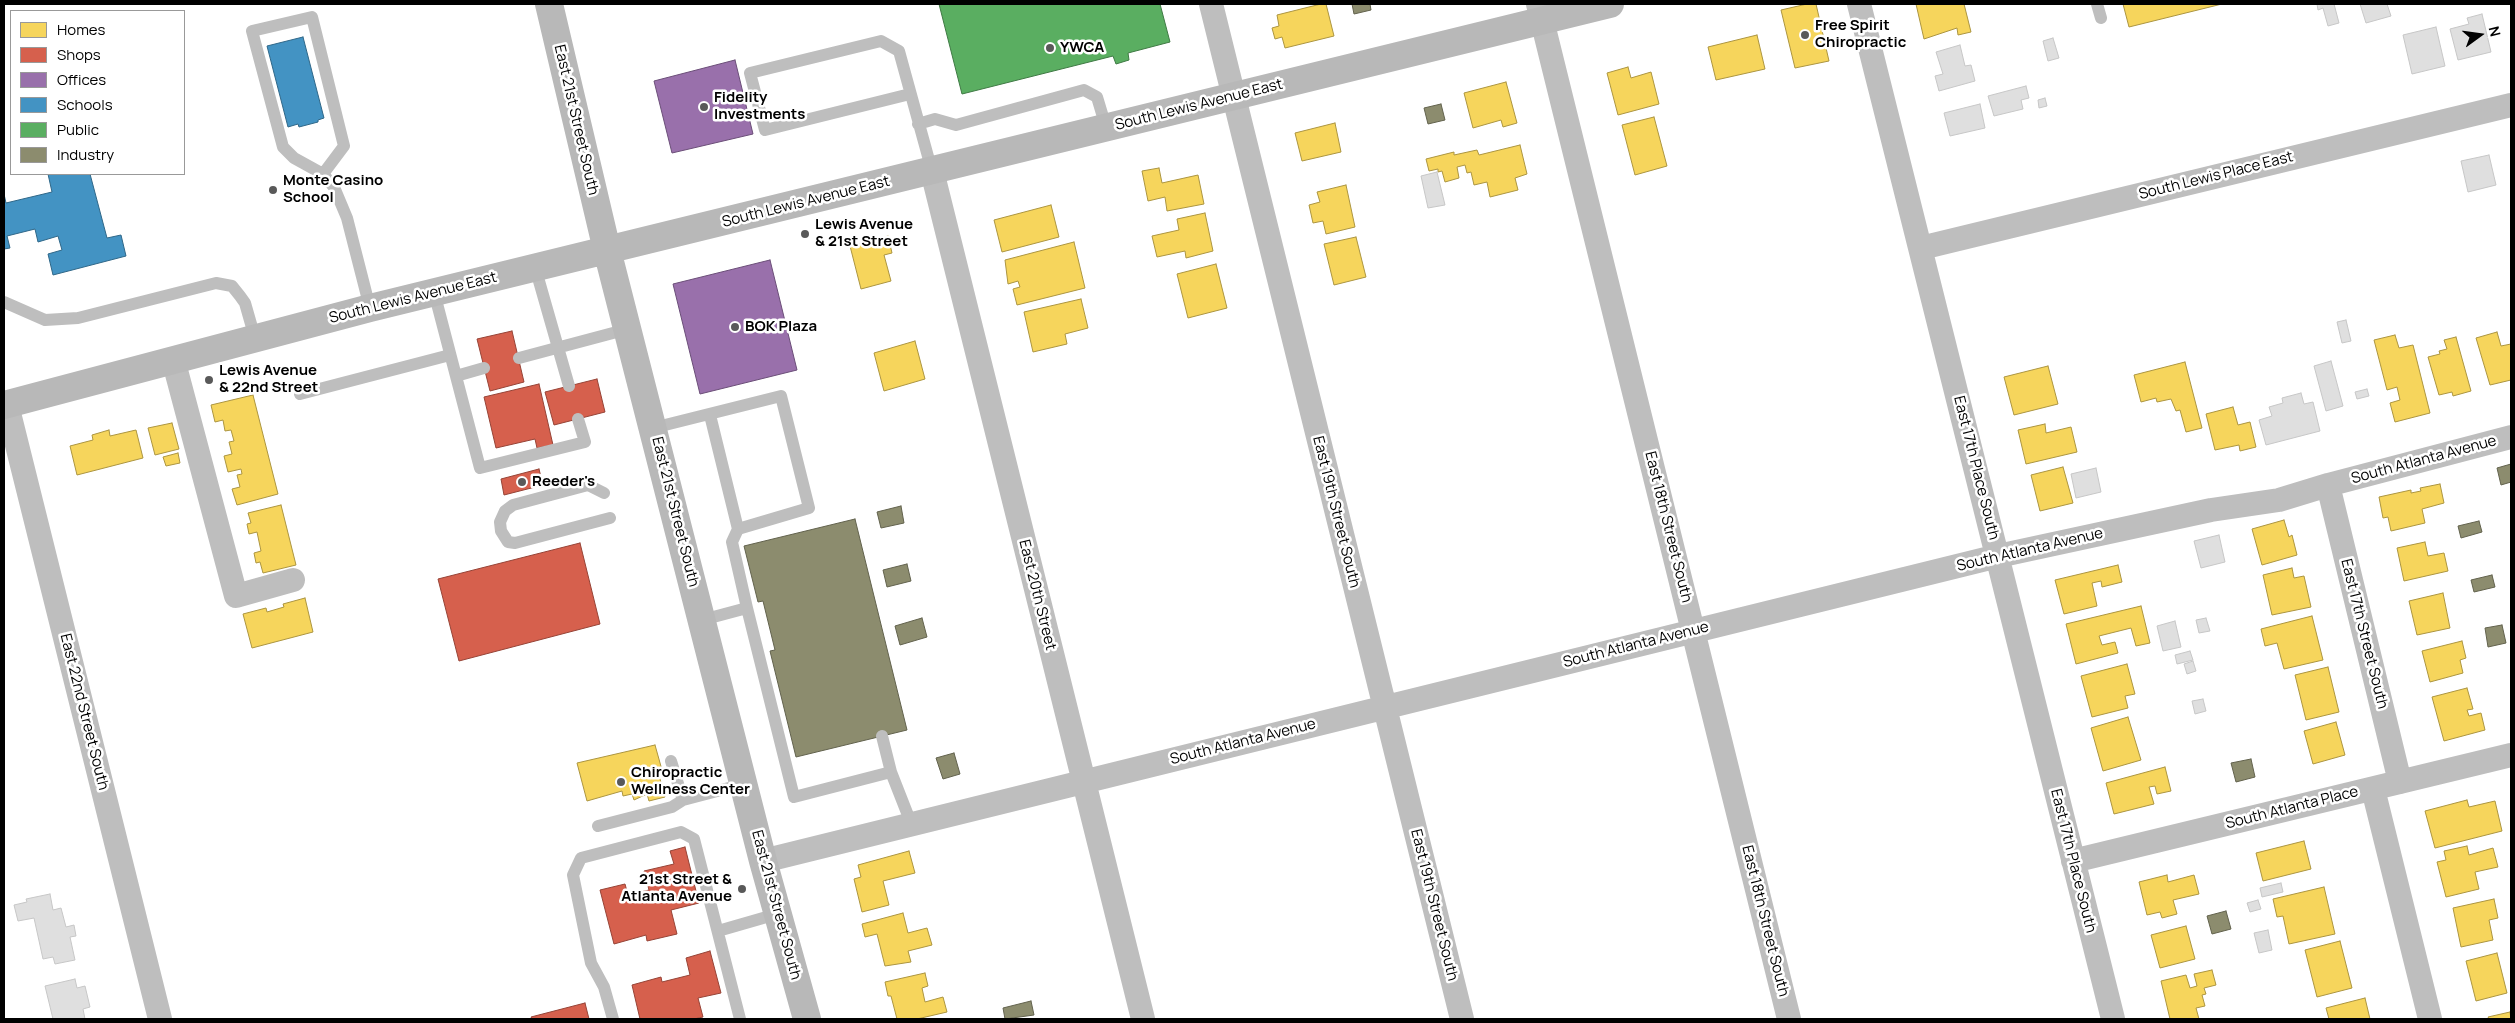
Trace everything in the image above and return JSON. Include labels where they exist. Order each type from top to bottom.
[{"type":"main road","name":"East 21st Street South","points":[[549,4],[607,250],[763,861],[807,1019]]},
{"type":"main road","name":"South Lewis Avenue East","points":[[5,405],[370,308],[1234,97],[1540,12],[1610,4]]},
{"type":"street","name":"East 19th Street South","points":[[1211,4],[1462,1019]]},
{"type":"street","name":"East 17th Place South","points":[[1859,4],[2112,1019]]},
{"type":"street","name":"East 18th Street South","points":[[1540,12],[1789,1019]]},
{"type":"street","name":"South Lewis Place East","points":[[1921,248],[2511,105]]},
{"type":"street","name":"East 20th Street","points":[[932,171],[1143,1019]]},
{"type":"street","points":[[173,359],[236,596],[293,580]]},
{"type":"street","name":"East 22nd Street South","points":[[5,405],[160,1019]]},
{"type":"street","name":"South Atlanta Avenue","points":[[763,861],[910,823],[1998,556],[2211,510],[2279,500],[2328,485],[2511,437]]},
{"type":"street","name":"East 17th Street South","points":[[2328,485],[2400,782]]},
{"type":"street","name":"South Atlanta Place","points":[[2073,862],[2511,755]]},
{"type":"street","points":[[2372,789],[2430,1019]]},
{"type":"lane","points":[[2097,4],[2101,18]]},
{"type":"lane","points":[[323,174],[344,146],[312,17],[252,31],[276,129],[283,147],[294,158],[323,174],[334,187],[347,218],[370,308]]},
{"type":"lane","points":[[910,94],[765,130],[750,73],[881,41],[899,51],[932,171]]},
{"type":"lane","points":[[918,124],[935,119],[956,125],[1084,90],[1098,97],[1106,127]]},
{"type":"lane","points":[[535,268],[569,386]]},
{"type":"lane","points":[[4,302],[45,320],[78,318],[216,283],[232,286],[245,303],[255,338]]},
{"type":"lane","points":[[434,292],[480,468],[584,442],[578,419]]},
{"type":"lane","points":[[519,358],[628,329]]},
{"type":"lane","points":[[300,394],[450,355]]},
{"type":"lane","points":[[456,376],[484,368]]},
{"type":"lane","points":[[653,428],[781,396],[809,508],[738,529]]},
{"type":"lane","points":[[710,415],[738,529],[732,542],[746,608],[794,797],[891,772]]},
{"type":"lane","points":[[604,494],[588,485],[513,504],[503,516],[501,531],[508,542],[515,543],[610,518]]},
{"type":"lane","points":[[702,620],[746,608]]},
{"type":"lane","points":[[882,736],[891,772],[910,823]]},
{"type":"lane","points":[[670,761],[683,800]]},
{"type":"lane","points":[[598,826],[672,807],[683,800],[744,784]]},
{"type":"lane","points":[[613,1019],[604,987],[591,963],[572,875],[581,858],[681,832],[694,839],[740,1019]]},
{"type":"lane","points":[[718,931],[777,914]]},
{"type":"building: Homes","points":[[1326,4],[1334,36],[1285,48],[1282,37],[1275,39],[1272,28],[1279,26],[1277,15]]},
{"type":"building: Homes","name":"Free Spirit Chiropractic","points":[[1807,4],[1816,4],[1829,61],[1795,68],[1781,10]]},
{"type":"building: Homes","points":[[1916,4],[1964,4],[1971,32],[1958,35],[1957,28],[1924,39]]},
{"type":"building: Homes","points":[[2123,4],[2222,4],[2129,27]]},
{"type":"building: Homes","points":[[1757,35],[1765,69],[1716,80],[1708,47]]},
{"type":"building: Homes","points":[[1628,67],[1631,78],[1651,72],[1659,104],[1618,115],[1607,73]]},
{"type":"building: Homes","points":[[1506,82],[1517,123],[1503,127],[1501,120],[1473,128],[1464,93]]},
{"type":"building: Homes","points":[[1654,117],[1667,166],[1635,175],[1622,125]]},
{"type":"building: Homes","points":[[1335,123],[1341,152],[1302,161],[1295,133]]},
{"type":"building: Homes","points":[[1520,145],[1527,174],[1515,178],[1518,190],[1490,197],[1487,182],[1474,185],[1471,172],[1467,173],[1465,165],[1457,167],[1459,178],[1445,182],[1442,171],[1438,172],[1438,169],[1429,171],[1426,159],[1454,152],[1454,155],[1477,150],[1479,155]]},
{"type":"building: Homes","points":[[1159,168],[1162,183],[1198,175],[1204,204],[1167,211],[1165,197],[1148,201],[1142,171]]},
{"type":"building: Homes","points":[[1346,185],[1355,227],[1326,234],[1323,221],[1313,223],[1309,205],[1320,202],[1317,192]]},
{"type":"building: Homes","points":[[1051,205],[1059,237],[1002,252],[994,220]]},
{"type":"building: Homes","points":[[1205,213],[1213,251],[1186,258],[1185,251],[1157,257],[1152,236],[1179,230],[1177,219]]},
{"type":"building: Homes","points":[[888,236],[892,253],[884,255],[891,281],[861,289],[850,246]]},
{"type":"building: Homes","points":[[1356,237],[1366,277],[1334,285],[1324,244]]},
{"type":"building: Homes","points":[[1074,242],[1085,288],[1017,305],[1013,289],[1020,287],[1018,281],[1008,284],[1005,260]]},
{"type":"building: Homes","points":[[1216,264],[1227,308],[1188,318],[1177,274]]},
{"type":"building: Homes","points":[[1081,299],[1088,328],[1065,334],[1067,344],[1033,352],[1024,312]]},
{"type":"building: Homes","points":[[2497,332],[2501,346],[2511,344],[2511,380],[2490,385],[2476,338]]},
{"type":"building: Homes","points":[[2395,335],[2399,348],[2413,345],[2430,413],[2395,422],[2390,403],[2400,400],[2397,387],[2387,390],[2374,340]]},
{"type":"building: Homes","points":[[2456,337],[2471,391],[2453,396],[2452,392],[2439,395],[2428,357],[2440,354],[2439,351],[2447,349],[2444,340]]},
{"type":"building: Homes","points":[[915,341],[925,379],[884,391],[874,353]]},
{"type":"building: Homes","points":[[2185,362],[2202,428],[2186,432],[2180,410],[2176,411],[2171,399],[2157,402],[2156,398],[2141,402],[2134,375]]},
{"type":"building: Homes","points":[[2048,366],[2058,404],[2014,415],[2004,377]]},
{"type":"building: Homes","points":[[253,395],[278,494],[237,505],[232,489],[240,487],[237,475],[242,474],[241,469],[228,472],[224,456],[232,454],[229,442],[234,441],[231,430],[225,431],[223,420],[215,422],[211,405]]},
{"type":"building: Homes","points":[[2233,407],[2238,425],[2250,422],[2256,447],[2240,451],[2239,445],[2215,450],[2206,414]]},
{"type":"building: Homes","points":[[172,423],[179,449],[155,455],[148,428]]},
{"type":"building: Homes","points":[[2045,424],[2046,433],[2071,427],[2077,452],[2026,464],[2018,430]]},
{"type":"building: Homes","points":[[109,430],[110,436],[136,430],[143,458],[77,475],[70,446],[93,440],[92,435]]},
{"type":"building: Homes","points":[[178,453],[180,463],[166,466],[163,457]]},
{"type":"building: Homes","points":[[2063,467],[2073,503],[2040,511],[2031,475]]},
{"type":"building: Homes","points":[[2440,484],[2444,503],[2422,509],[2425,523],[2391,531],[2388,517],[2383,518],[2379,497],[2411,490],[2411,493],[2421,491],[2420,488]]},
{"type":"building: Homes","points":[[281,505],[296,565],[263,573],[260,562],[256,563],[254,553],[261,551],[257,532],[249,534],[247,524],[251,523],[248,513]]},
{"type":"building: Homes","points":[[2284,520],[2289,537],[2292,535],[2297,555],[2262,565],[2252,529]]},
{"type":"building: Homes","points":[[2425,542],[2428,556],[2444,553],[2448,571],[2404,581],[2397,548]]},
{"type":"building: Homes","points":[[2118,565],[2122,582],[2102,587],[2101,581],[2092,583],[2097,606],[2064,614],[2055,580]]},
{"type":"building: Homes","points":[[2292,568],[2294,578],[2304,576],[2311,607],[2272,615],[2263,575]]},
{"type":"building: Homes","points":[[2443,593],[2450,628],[2417,635],[2409,601]]},
{"type":"building: Homes","points":[[305,598],[313,632],[252,648],[243,614],[266,608],[267,612],[284,607],[283,604]]},
{"type":"building: Homes","points":[[2141,606],[2150,643],[2136,646],[2131,628],[2099,636],[2102,645],[2115,642],[2118,653],[2076,664],[2066,624]]},
{"type":"building: Homes","points":[[2312,616],[2323,660],[2284,669],[2277,643],[2265,646],[2261,629]]},
{"type":"building: Homes","points":[[2462,641],[2466,658],[2460,660],[2463,673],[2430,682],[2422,651]]},
{"type":"building: Homes","points":[[2127,664],[2135,694],[2125,696],[2128,708],[2092,717],[2081,676]]},
{"type":"building: Homes","points":[[2328,667],[2339,712],[2306,720],[2295,675]]},
{"type":"building: Homes","points":[[2467,688],[2473,709],[2467,710],[2469,716],[2481,713],[2485,730],[2444,741],[2432,697]]},
{"type":"building: Homes","points":[[2128,717],[2141,760],[2103,771],[2091,728]]},
{"type":"building: Homes","points":[[2336,722],[2345,755],[2313,764],[2304,731]]},
{"type":"building: Homes","name":"Chiropractic Wellness Center","points":[[655,745],[662,770],[658,772],[665,797],[649,801],[647,794],[634,800],[632,794],[623,796],[622,791],[587,801],[577,763]]},
{"type":"building: Homes","points":[[2165,767],[2171,791],[2157,794],[2155,786],[2149,787],[2154,804],[2114,814],[2106,783]]},
{"type":"building: Homes","points":[[2467,800],[2469,807],[2495,801],[2502,831],[2435,848],[2425,811]]},
{"type":"building: Homes","points":[[2304,841],[2311,869],[2263,881],[2256,853]]},
{"type":"building: Homes","points":[[2467,846],[2469,855],[2493,848],[2498,867],[2475,872],[2479,889],[2446,897],[2437,862],[2446,860],[2444,851]]},
{"type":"building: Homes","points":[[909,851],[915,873],[883,881],[889,905],[862,912],[854,879],[861,877],[858,865]]},
{"type":"building: Homes","points":[[2167,875],[2168,882],[2194,875],[2199,894],[2173,900],[2177,914],[2162,918],[2160,912],[2147,915],[2139,882]]},
{"type":"building: Homes","points":[[2324,887],[2335,934],[2289,944],[2283,916],[2277,917],[2273,899]]},
{"type":"building: Homes","points":[[2494,899],[2498,918],[2489,920],[2493,940],[2461,947],[2453,908]]},
{"type":"building: Homes","points":[[903,913],[908,933],[927,928],[932,945],[908,951],[911,962],[885,966],[877,934],[865,937],[862,924]]},
{"type":"building: Homes","points":[[2186,926],[2195,959],[2160,968],[2151,935]]},
{"type":"building: Homes","points":[[2340,941],[2352,988],[2317,997],[2305,950]]},
{"type":"building: Homes","points":[[2497,953],[2507,993],[2476,1001],[2466,961]]},
{"type":"building: Homes","points":[[2212,970],[2216,985],[2204,988],[2206,994],[2202,995],[2205,1006],[2196,1008],[2199,1019],[2170,1019],[2161,981],[2186,975],[2190,988],[2197,986],[2194,974]]},
{"type":"building: Homes","points":[[925,973],[928,986],[922,988],[925,1002],[943,997],[947,1012],[917,1019],[897,1019],[885,982]]},
{"type":"building: Homes","points":[[2365,998],[2370,1019],[2329,1019],[2326,1008]]},
{"type":"building: Homes","points":[[2510,1012],[2511,1019],[2489,1019],[2488,1017]]},
{"type":"building: Shops","points":[[512,331],[524,382],[490,391],[477,339]]},
{"type":"building: Shops","points":[[597,379],[605,412],[554,425],[545,392]]},
{"type":"building: Shops","name":"Reeder's","points":[[539,384],[553,445],[537,448],[535,439],[496,448],[484,397]]},
{"type":"building: Shops","name":"Reeder's","points":[[539,469],[543,485],[504,495],[501,479]]},
{"type":"building: Shops","points":[[580,543],[600,624],[459,661],[438,579]]},
{"type":"building: Shops","points":[[685,847],[699,903],[671,910],[677,934],[647,941],[646,935],[614,944],[600,890],[625,884],[628,895],[649,890],[644,871],[674,864],[670,851]]},
{"type":"building: Shops","points":[[710,951],[721,993],[698,998],[703,1017],[694,1019],[640,1019],[632,985],[661,977],[662,982],[690,975],[686,958]]},
{"type":"building: Shops","points":[[585,1003],[589,1019],[532,1019],[531,1017]]},
{"type":"building: Offices","name":"Fidelity Investments","points":[[735,60],[753,134],[672,153],[654,81]]},
{"type":"building: Offices","name":"BOK Plaza","points":[[770,260],[797,370],[700,394],[673,284]]},
{"type":"building: Schools","points":[[303,37],[324,118],[318,120],[318,122],[299,127],[298,124],[288,127],[267,46]]},
{"type":"building: Schools","points":[[48,175],[90,175],[107,238],[121,235],[126,256],[53,275],[48,254],[62,250],[58,236],[38,242],[35,229],[7,236],[10,248],[4,249],[4,194],[6,203],[52,192]]},
{"type":"building: Public","name":"YWCA","points":[[939,4],[1160,4],[1170,42],[1128,53],[1129,60],[1116,64],[1113,56],[962,94]]},
{"type":"building: Industry","points":[[1352,4],[1370,4],[1371,10],[1354,14]]},
{"type":"building: Industry","points":[[1441,104],[1445,120],[1428,124],[1424,108]]},
{"type":"building: Industry","points":[[2511,464],[2511,482],[2501,485],[2497,468]]},
{"type":"building: Industry","points":[[901,506],[904,523],[881,528],[877,512]]},
{"type":"building: Industry","points":[[855,519],[907,730],[796,757],[770,651],[775,650],[763,601],[758,602],[744,546]]},
{"type":"building: Industry","points":[[2479,521],[2482,532],[2461,538],[2458,526]]},
{"type":"building: Industry","points":[[907,564],[911,581],[887,587],[883,570]]},
{"type":"building: Industry","points":[[2492,575],[2495,587],[2474,592],[2471,580]]},
{"type":"building: Industry","points":[[922,618],[927,637],[900,645],[895,626]]},
{"type":"building: Industry","points":[[2502,625],[2506,643],[2488,647],[2485,628]]},
{"type":"building: Industry","points":[[954,753],[960,774],[943,779],[936,758]]},
{"type":"building: Industry","points":[[2251,759],[2255,777],[2236,782],[2231,763]]},
{"type":"building: Industry","points":[[2226,911],[2231,929],[2212,934],[2207,916]]},
{"type":"building: Industry","points":[[1031,1001],[1034,1015],[1005,1019],[1003,1008]]},
{"type":"building: Other","points":[[2317,4],[2334,4],[2339,23],[2328,26],[2323,8],[2318,10]]},
{"type":"building: Other","points":[[2360,4],[2387,4],[2391,16],[2366,23]]},
{"type":"building: Other","points":[[2482,14],[2491,52],[2458,60],[2450,29],[2469,24],[2467,18]]},
{"type":"building: Other","points":[[2436,27],[2445,66],[2412,74],[2403,35]]},
{"type":"building: Other","points":[[2053,38],[2059,58],[2048,61],[2043,41]]},
{"type":"building: Other","points":[[1960,45],[1965,66],[1971,65],[1975,81],[1939,91],[1935,76],[1943,74],[1936,52]]},
{"type":"building: Other","points":[[2026,86],[2029,98],[2021,100],[2023,109],[1994,116],[1988,96]]},
{"type":"building: Other","points":[[2045,98],[2047,106],[2039,108],[2038,100]]},
{"type":"building: Other","points":[[1980,104],[1985,128],[1950,136],[1944,113]]},
{"type":"building: Other","points":[[2489,155],[2496,185],[2468,192],[2461,161]]},
{"type":"building: Other","points":[[1437,172],[1445,205],[1428,208],[1421,176]]},
{"type":"building: Other","points":[[2346,320],[2351,341],[2342,343],[2337,322]]},
{"type":"building: Other","points":[[2331,361],[2343,406],[2326,411],[2314,366]]},
{"type":"building: Other","points":[[2367,389],[2369,396],[2357,399],[2355,392]]},
{"type":"building: Other","points":[[2301,393],[2304,404],[2313,402],[2320,431],[2266,445],[2259,420],[2272,416],[2269,407],[2283,403],[2282,398]]},
{"type":"building: Other","points":[[2096,468],[2101,492],[2076,498],[2071,474]]},
{"type":"building: Other","points":[[2219,535],[2225,562],[2201,568],[2194,541]]},
{"type":"building: Other","points":[[2206,618],[2210,631],[2199,633],[2196,620]]},
{"type":"building: Other","points":[[2175,621],[2181,647],[2163,651],[2157,626]]},
{"type":"building: Other","points":[[2190,651],[2193,660],[2177,664],[2175,655]]},
{"type":"building: Other","points":[[2193,661],[2196,671],[2187,674],[2184,664]]},
{"type":"building: Other","points":[[2203,699],[2206,711],[2195,714],[2192,701]]},
{"type":"building: Other","points":[[2281,883],[2283,892],[2262,897],[2260,888]]},
{"type":"building: Other","points":[[50,894],[53,910],[61,908],[66,927],[74,925],[76,936],[70,937],[75,960],[55,964],[53,957],[43,959],[34,918],[18,921],[14,905],[27,902],[26,899]]},
{"type":"building: Other","points":[[2258,900],[2261,909],[2250,912],[2247,903]]},
{"type":"building: Other","points":[[2268,930],[2272,950],[2259,953],[2254,933]]},
{"type":"building: Other","points":[[75,979],[77,988],[85,986],[90,1007],[83,1009],[85,1019],[53,1019],[45,986]]},
{"type":"place","name":"Free Spirit Chiropractic","points":[[1805,35]]},
{"type":"place","name":"YWCA","points":[[1050,48]]},
{"type":"place","name":"Fidelity Investments","points":[[704,107]]},
{"type":"place","name":"Monte Casino School","points":[[273,190]]},
{"type":"place","name":"Lewis Avenue & 21st Street","points":[[805,234]]},
{"type":"place","name":"BOK Plaza","points":[[735,327]]},
{"type":"place","name":"Lewis Avenue & 22nd Street","points":[[209,380]]},
{"type":"place","name":"Reeder's","points":[[522,482]]},
{"type":"place","name":"Chiropractic Wellness Center","points":[[621,782]]},
{"type":"place","name":"21st Street & Atlanta Avenue","points":[[742,889]]}]
